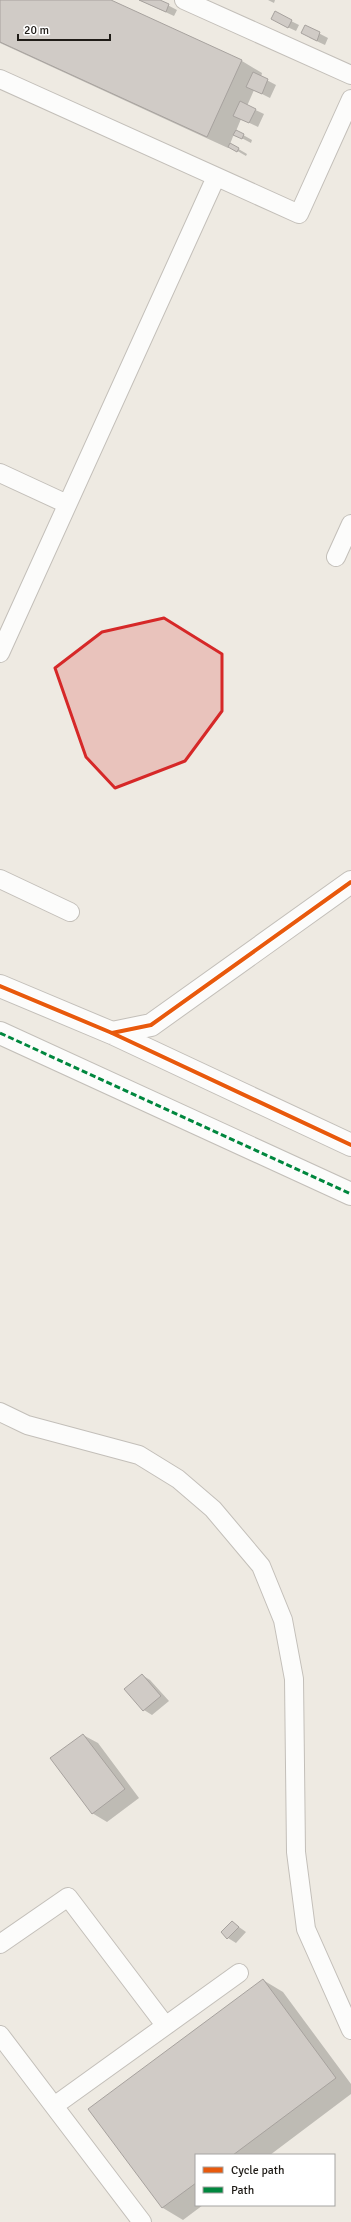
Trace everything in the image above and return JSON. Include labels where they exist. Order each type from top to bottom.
[{"type":"street","points":[[112,1033],[151,1025],[351,882]]},
{"type":"street","points":[[0,986],[112,1033],[351,1145]]},
{"type":"street","points":[[0,1033],[351,1194]]},
{"type":"lane","points":[[184,0],[351,75]]},
{"type":"lane","points":[[0,79],[299,214],[351,99]]},
{"type":"lane","points":[[0,653],[216,177]]},
{"type":"lane","points":[[0,473],[67,504]]},
{"type":"lane","points":[[336,558],[351,524]]},
{"type":"lane","points":[[0,879],[70,912]]},
{"type":"lane","points":[[0,1412],[27,1425],[139,1455],[178,1479],[213,1509],[261,1566],[283,1620],[294,1680],[296,1852],[306,1928],[351,2030]]},
{"type":"lane","points":[[0,1944],[68,1897],[166,2025]]},
{"type":"lane","points":[[54,2106],[239,1973]]},
{"type":"lane","points":[[0,2035],[142,2222]]},
{"type":"highlighted area","points":[[164,618],[222,654],[222,711],[185,761],[115,788],[86,757],[55,668],[102,632]]},
{"type":"building","points":[[0,0],[111,0],[242,60],[207,137],[0,42]]},
{"type":"building","points":[[139,0],[160,0],[169,4],[166,12]]},
{"type":"building","points":[[275,11],[292,20],[288,28],[271,19]]},
{"type":"building","points":[[305,25],[320,32],[317,41],[301,33]]},
{"type":"building","points":[[253,72],[268,79],[262,94],[246,87]]},
{"type":"building","points":[[240,101],[256,109],[249,123],[233,116]]},
{"type":"building","points":[[236,130],[244,134],[242,139],[233,135]]},
{"type":"building","points":[[230,143],[239,148],[237,152],[228,147]]},
{"type":"building","points":[[142,1674],[161,1696],[143,1711],[124,1689]]},
{"type":"building","points":[[83,1734],[125,1789],[92,1814],[50,1758]]},
{"type":"building","points":[[232,1921],[239,1927],[227,1939],[221,1932]]},
{"type":"building","points":[[263,1979],[336,2078],[234,2154],[195,2154],[195,2184],[162,2208],[88,2109]]},
{"type":"marked path","points":[[0,1033],[351,1194]]},
{"type":"cycle path","points":[[112,1033],[151,1025],[351,882]]},
{"type":"cycle path","points":[[0,986],[112,1033],[351,1145]]}]
